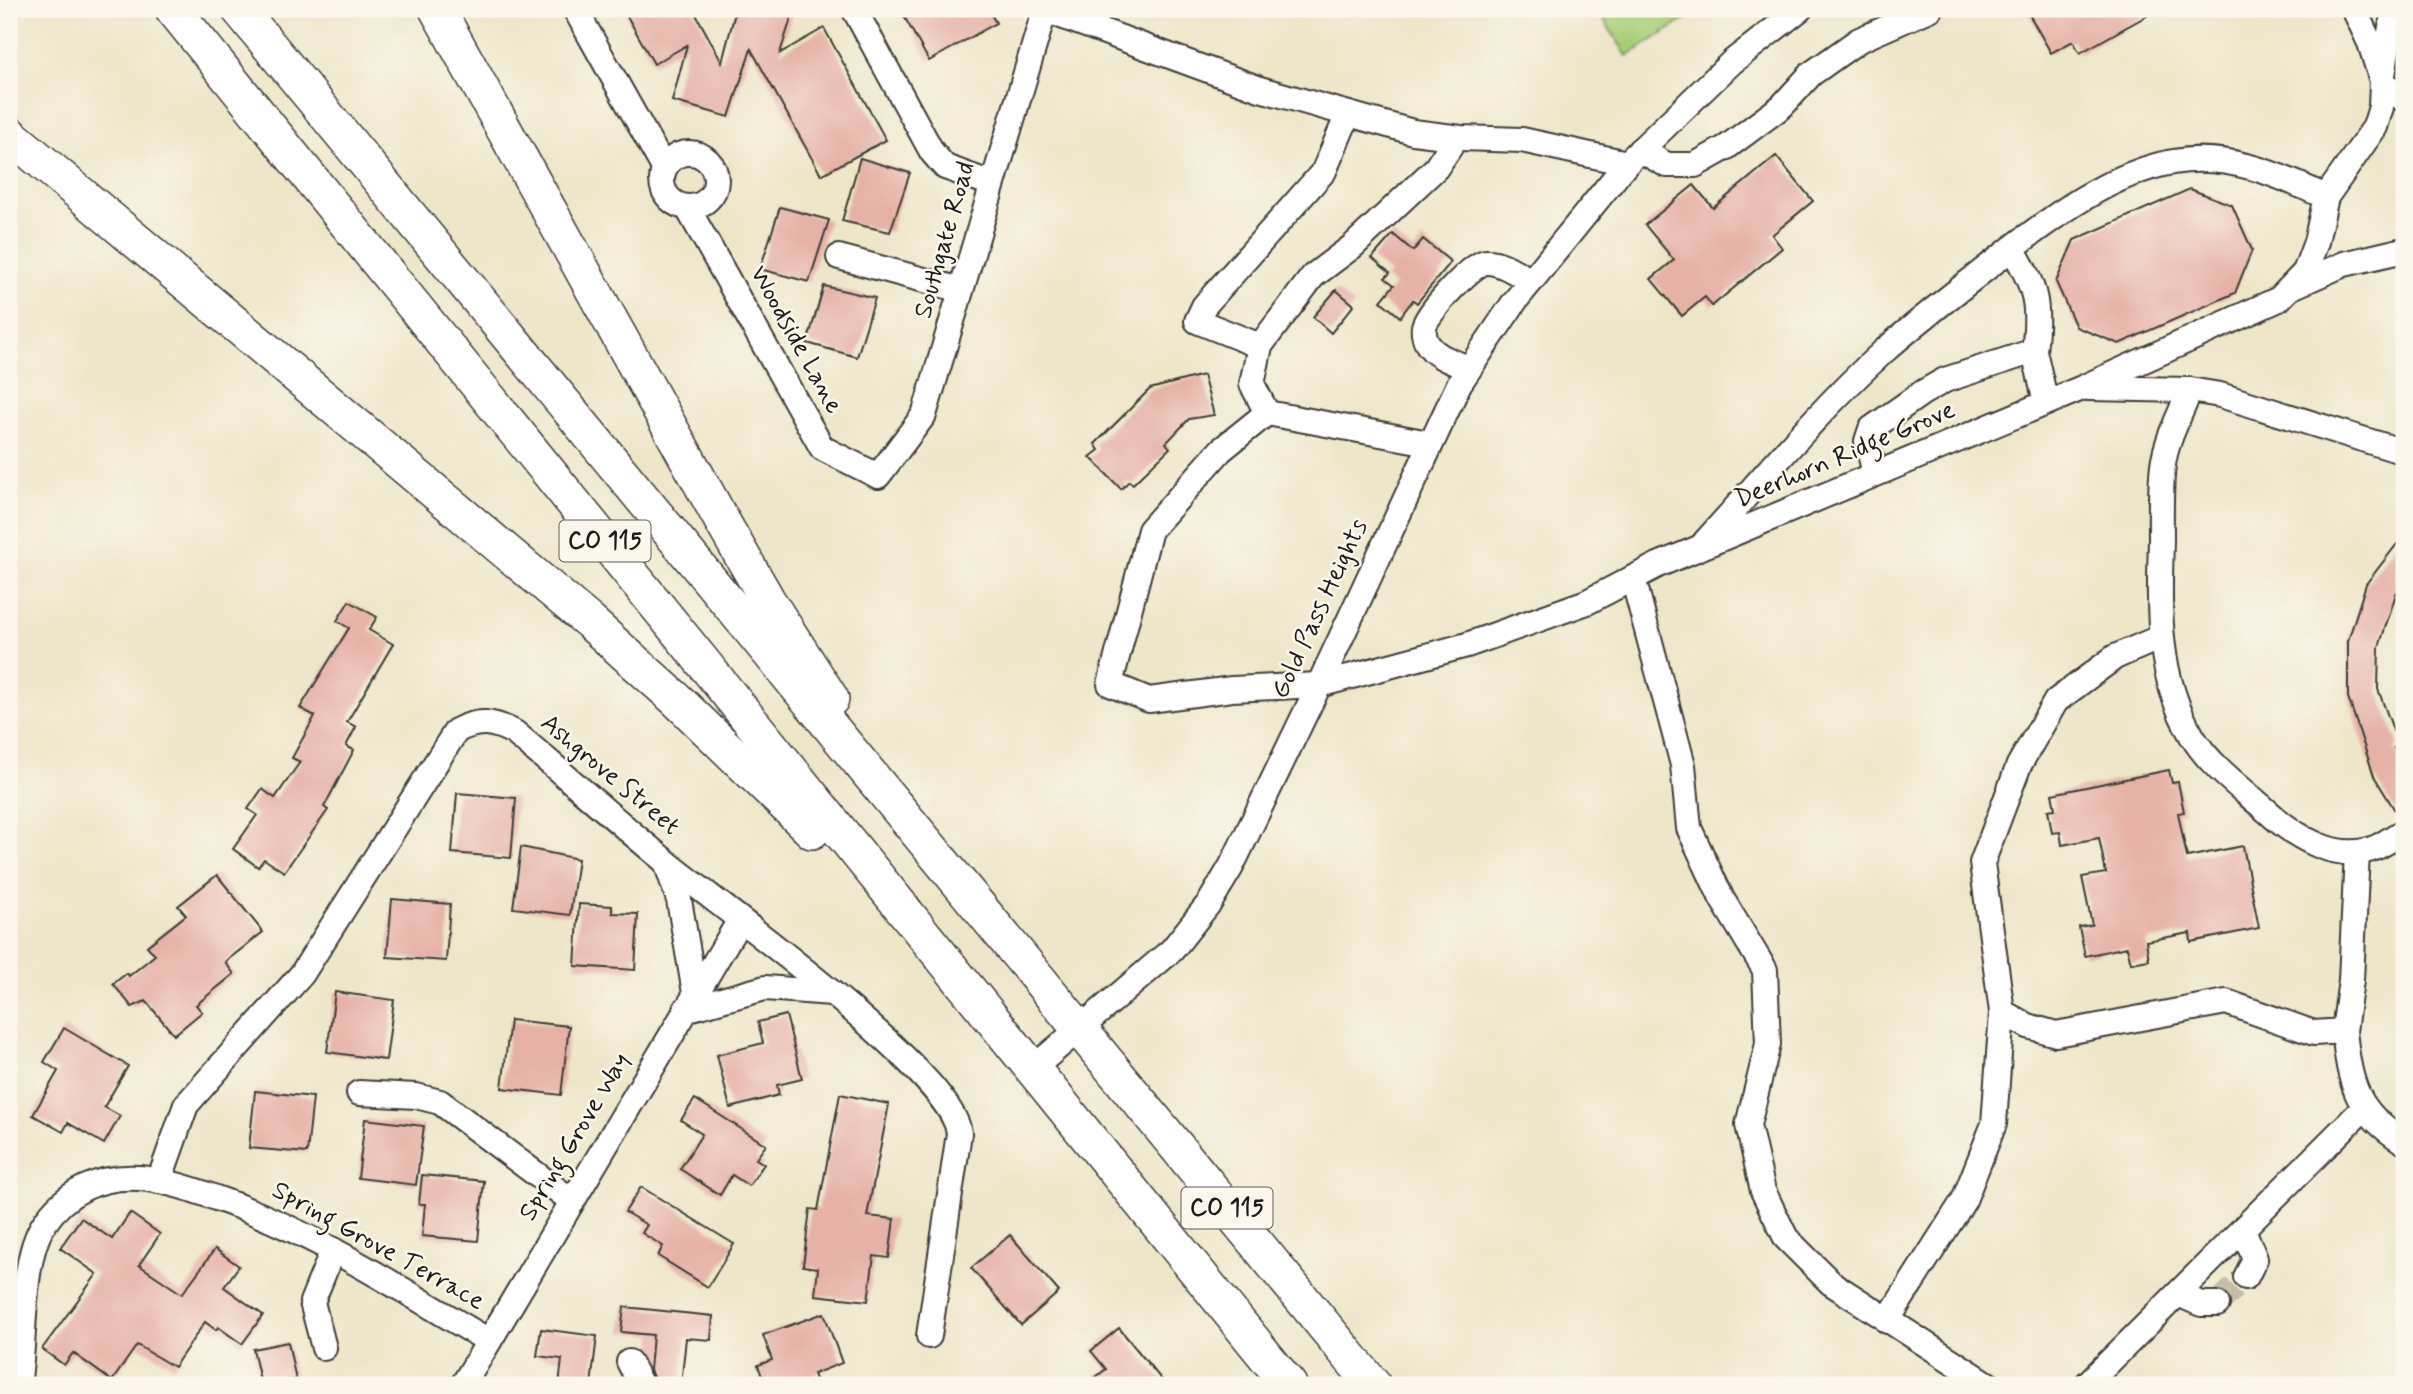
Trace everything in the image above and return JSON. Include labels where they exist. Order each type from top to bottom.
[{"type":"highway","name":"CO 115","points":[[173,9],[1289,1385]]},
{"type":"highway","points":[[437,9],[768,601],[944,867]]},
{"type":"highway","name":"CO 115","points":[[243,14],[1373,1385]]},
{"type":"highway","points":[[9,134],[580,613],[677,699],[782,799],[1001,1033]]},
{"type":"highway","points":[[9,170],[62,181]]},
{"type":"street","points":[[575,9],[664,169],[663,188],[668,197],[687,207],[705,202],[711,195],[716,181],[712,165],[697,153],[676,156],[664,169]]},
{"type":"street","points":[[854,9],[932,152],[945,167],[992,184]]},
{"type":"street","name":"Gold Pass Heights","points":[[1031,1070],[1172,950],[1210,902],[1231,867],[1319,685],[1429,443],[1468,368],[1531,281],[1633,156],[1731,62],[1800,9]]},
{"type":"street","points":[[1045,10],[1102,19],[1260,89],[1413,132],[1456,138],[1522,141],[1633,156],[1667,165],[1695,165],[1727,147],[1782,106],[1811,74],[1859,40],[1930,9]]},
{"type":"street","points":[[2354,9],[2370,43],[2382,81],[2404,100]]},
{"type":"street","points":[[2082,388],[2279,299],[2305,272],[2316,242],[2326,197],[2375,127],[2381,107],[2382,81],[2394,9]]},
{"type":"street","name":"Southgate Road","points":[[878,476],[924,415],[1045,10]]},
{"type":"street","points":[[1260,346],[1197,321],[1204,306],[1324,172],[1348,114]]},
{"type":"street","points":[[1429,443],[1267,413],[1252,384],[1260,346],[1313,275],[1353,246],[1436,168],[1456,138]]},
{"type":"street","points":[[1700,548],[1822,412],[1884,352],[2063,209],[2146,169],[2175,161],[2237,164],[2276,173],[2326,197]]},
{"type":"street","name":"Woodside Lane","points":[[687,207],[822,448],[878,476]]},
{"type":"street","points":[[2012,248],[2033,284],[2038,323],[2034,351],[2046,403]]},
{"type":"street","points":[[2287,289],[2344,264],[2404,250]]},
{"type":"street","points":[[839,257],[961,289]]},
{"type":"street","points":[[1468,368],[1439,356],[1426,343],[1423,328],[1428,316],[1475,265],[1488,261],[1505,266],[1531,281]]},
{"type":"street","points":[[1875,474],[1867,441],[1871,429],[1945,380],[2034,351]]},
{"type":"street","name":"Deerhorn Ridge Grove","points":[[1267,413],[1221,450],[1150,530],[1110,684],[1149,700],[1233,689],[1319,685],[1467,645],[1587,602],[1700,548],[2082,388],[2190,390],[2220,395],[2404,452]]},
{"type":"street","points":[[2190,390],[2164,463],[2161,637],[2165,667],[2182,717],[2215,765],[2277,821],[2307,840],[2334,851],[2357,852],[2376,847],[2404,831]]},
{"type":"street","points":[[1633,578],[1683,765],[1689,828],[1722,899],[1765,970],[1768,1044],[1748,1125],[1763,1191],[1786,1238],[1832,1283],[1989,1385]]},
{"type":"street","points":[[1887,1321],[1964,1200],[1994,1125],[2002,1012],[1982,863],[2019,765],[2056,701],[2115,657],[2161,637]]},
{"type":"street","name":"Ashgrove Street","points":[[159,1181],[186,1105],[302,974],[456,731],[471,723],[484,721],[500,724],[666,862],[832,993],[924,1076],[958,1121],[959,1133],[929,1336]]},
{"type":"street","points":[[2357,852],[2351,980],[2344,1031],[2348,1075],[2363,1109],[2404,1142]]},
{"type":"street","points":[[666,862],[679,900],[690,1001],[765,988],[832,993]]},
{"type":"street","name":"Spring Grove Way","points":[[463,1385],[740,920]]},
{"type":"street","points":[[2002,1012],[2028,1026],[2056,1034],[2226,1002],[2314,1033],[2344,1031]]},
{"type":"street","points":[[359,1093],[416,1096],[440,1102],[572,1201]]},
{"type":"street","points":[[2086,1385],[2363,1109]]},
{"type":"street","name":"Spring Grove Terrace","points":[[18,1385],[34,1242],[58,1205],[74,1192],[95,1183],[119,1178],[159,1181],[254,1212],[333,1250],[489,1341]]},
{"type":"street","points":[[2243,1229],[2255,1259],[2246,1277]]},
{"type":"street","points":[[324,1348],[312,1302],[333,1250]]},
{"type":"street","points":[[2178,1294],[2201,1304],[2217,1304]]},
{"type":"street","points":[[629,1363],[640,1385]]},
{"type":"green space","points":[[1604,9],[1702,9],[1627,56],[1599,12]]},
{"type":"building","points":[[623,9],[693,9],[722,62],[736,9],[794,9],[780,53],[824,28],[886,140],[821,175],[751,49],[729,117],[672,101],[687,45],[654,64]]},
{"type":"building","points":[[900,9],[988,9],[996,23],[929,61]]},
{"type":"building","points":[[2026,9],[2159,9],[2080,53],[2073,41],[2051,53]]},
{"type":"building","points":[[1776,156],[1813,201],[1772,235],[1782,248],[1712,306],[1705,297],[1682,316],[1651,279],[1674,260],[1645,225],[1694,185],[1713,208]]},
{"type":"building","points":[[860,158],[910,173],[890,232],[842,221]]},
{"type":"building","points":[[2190,189],[2232,205],[2252,250],[2235,293],[2119,344],[2076,327],[2056,282],[2074,240]]},
{"type":"building","points":[[780,207],[829,220],[809,282],[760,269]]},
{"type":"building","points":[[1393,234],[1413,251],[1423,239],[1451,262],[1417,303],[1413,300],[1400,317],[1381,301],[1394,285],[1385,278],[1390,273],[1372,258]]},
{"type":"building","points":[[824,286],[875,298],[857,357],[807,343]]},
{"type":"building","points":[[1336,290],[1354,305],[1331,333],[1313,317]]},
{"type":"building","points":[[1203,375],[1214,415],[1189,419],[1166,443],[1170,448],[1133,484],[1129,481],[1121,489],[1090,457],[1099,450],[1095,444],[1150,389]]},
{"type":"building","points":[[2404,535],[2404,582],[2396,594],[2379,647],[2378,689],[2399,746],[2394,748],[2404,764],[2404,816],[2399,817],[2374,776],[2348,697],[2348,641],[2366,584]]},
{"type":"building","points":[[349,601],[377,617],[369,630],[393,644],[347,722],[356,727],[346,746],[354,750],[324,807],[328,810],[284,872],[264,859],[258,867],[233,849],[257,815],[248,809],[262,789],[275,798],[300,762],[292,758],[315,716],[300,708],[349,628],[337,621]]},
{"type":"building","points":[[2169,770],[2172,783],[2178,782],[2184,812],[2178,813],[2187,857],[2243,846],[2259,928],[2191,942],[2190,933],[2146,941],[2149,960],[2131,963],[2127,947],[2085,956],[2079,927],[2092,925],[2082,877],[2106,873],[2099,838],[2062,845],[2060,832],[2052,833],[2048,810],[2055,809],[2052,794]]},
{"type":"building","points":[[457,793],[516,798],[511,858],[452,853]]},
{"type":"building","points":[[521,847],[578,859],[570,915],[513,908]]},
{"type":"building","points":[[217,875],[263,932],[225,962],[234,974],[196,1005],[202,1012],[174,1035],[146,1001],[132,1007],[113,984],[127,973],[129,976],[155,955],[147,946],[186,915],[178,906]]},
{"type":"building","points":[[392,899],[450,904],[446,961],[387,957]]},
{"type":"building","points":[[579,904],[612,906],[612,913],[638,914],[635,970],[575,966]]},
{"type":"building","points":[[335,992],[394,1000],[386,1060],[327,1052]]},
{"type":"building","points":[[786,1015],[802,1079],[777,1085],[779,1095],[730,1108],[717,1055],[763,1043],[758,1022]]},
{"type":"building","points":[[510,1020],[569,1026],[561,1095],[502,1088]]},
{"type":"building","points":[[64,1028],[128,1066],[104,1107],[120,1116],[104,1144],[68,1123],[63,1132],[33,1115],[58,1071],[44,1062]]},
{"type":"building","points":[[255,1091],[313,1097],[307,1153],[249,1148]]},
{"type":"building","points":[[840,1094],[889,1104],[867,1216],[894,1219],[889,1258],[874,1256],[868,1301],[815,1295],[818,1268],[803,1266],[810,1209],[818,1210]]},
{"type":"building","points":[[695,1099],[766,1145],[756,1159],[764,1164],[749,1186],[732,1175],[720,1195],[680,1169],[702,1134],[681,1120]]},
{"type":"building","points":[[365,1119],[424,1126],[416,1185],[358,1178]]},
{"type":"building","points":[[422,1175],[484,1181],[478,1241],[422,1236],[425,1204],[419,1204]]},
{"type":"building","points":[[641,1187],[734,1244],[708,1287],[658,1256],[663,1246],[642,1233],[647,1225],[625,1212]]},
{"type":"building","points":[[130,1213],[160,1234],[139,1265],[182,1294],[215,1249],[239,1266],[224,1287],[263,1315],[242,1344],[218,1327],[216,1330],[205,1322],[174,1367],[137,1345],[112,1381],[73,1353],[64,1365],[42,1349],[97,1274],[60,1248],[81,1218],[112,1239]]},
{"type":"building","points":[[1010,1235],[1059,1292],[1021,1325],[971,1268]]},
{"type":"building","points":[[624,1307],[713,1316],[711,1340],[686,1338],[681,1385],[656,1385],[650,1370],[653,1335],[621,1332]]},
{"type":"building","points":[[824,1313],[842,1363],[813,1374],[817,1385],[765,1385],[758,1365],[772,1360],[763,1335]]},
{"type":"building","points":[[1119,1328],[1166,1385],[1086,1385],[1106,1369],[1091,1351]]},
{"type":"building","points":[[541,1329],[597,1336],[591,1385],[559,1385],[562,1359],[537,1356]]},
{"type":"building","points":[[288,1342],[297,1385],[261,1385],[253,1349]]},
{"type":"tunnel","points":[[2217,1304],[2246,1277]]}]
